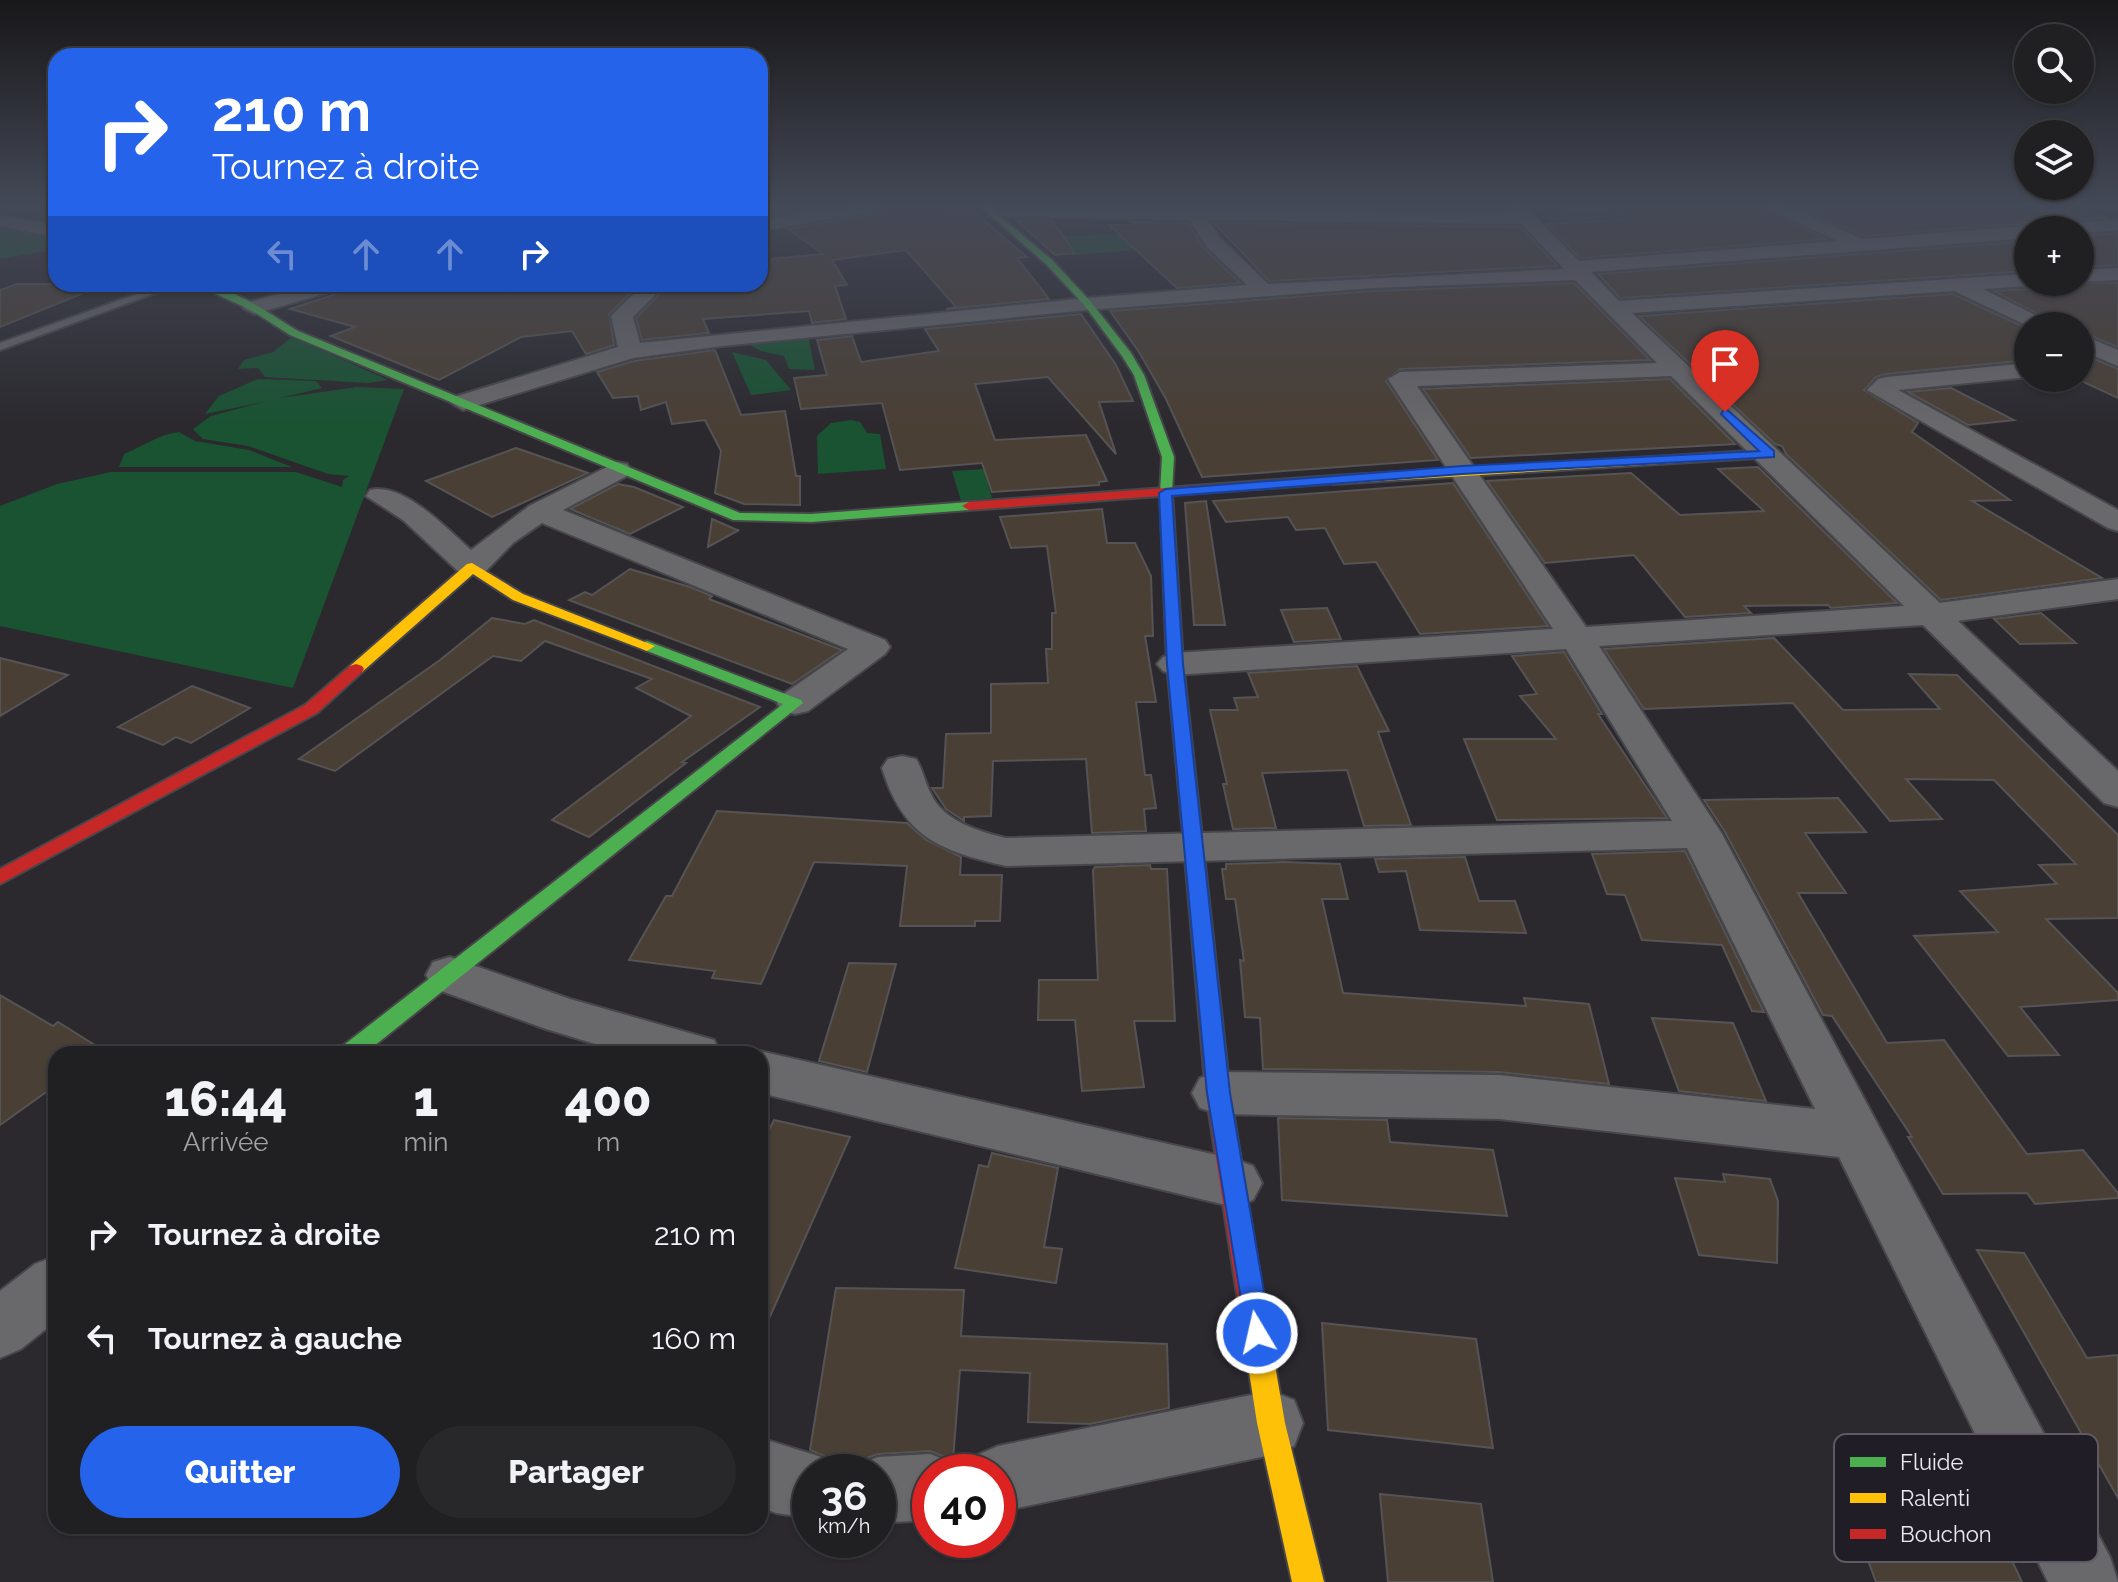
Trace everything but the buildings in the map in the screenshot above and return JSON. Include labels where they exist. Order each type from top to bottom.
[{"type":"street","points":[[1063,280],[1088,304],[1139,375],[1168,457],[1166,493],[1175,664],[1196,847],[1218,1093],[1271,1423],[1308,1582]]},
{"type":"street","points":[[1252,280],[1264,291]]},
{"type":"street","points":[[463,402],[630,351],[737,337],[1088,304],[1409,280]]},
{"type":"street","points":[[1587,280],[2118,794]]},
{"type":"street","points":[[1944,280],[2015,312]]},
{"type":"street","points":[[1614,308],[2014,281]]},
{"type":"street","points":[[217,292],[254,308],[294,333],[463,402],[617,470],[738,517],[811,518],[1462,470],[1769,454]]},
{"type":"street","points":[[254,308],[309,292]]},
{"type":"street","points":[[630,351],[622,316],[648,292]]},
{"type":"street","points":[[2094,348],[2118,361]]},
{"type":"street","points":[[2094,364],[2118,361]]},
{"type":"street","points":[[1680,369],[1400,379],[1575,636],[1701,834],[2009,1434]]},
{"type":"street","points":[[2014,371],[1887,384],[1879,390],[2118,522]]},
{"type":"street","points":[[3,873],[311,709],[472,567],[485,551],[541,512],[617,470]]},
{"type":"street","points":[[380,496],[413,514],[472,567],[518,597],[795,703]]},
{"type":"street","points":[[358,1046],[795,703],[873,647],[541,512]]},
{"type":"street","points":[[1175,664],[1935,614],[2118,589]]},
{"type":"street","points":[[902,768],[915,804],[934,823],[970,844],[1006,852],[1701,834]]},
{"type":"street","points":[[450,975],[563,1016],[668,1046]]},
{"type":"street","points":[[768,1074],[1234,1183]]},
{"type":"street","points":[[1218,1093],[1499,1097],[1856,1136]]},
{"type":"street","points":[[0,1328],[48,1290]]},
{"type":"street","points":[[1016,1475],[1271,1423]]},
{"type":"street","points":[[768,1476],[792,1482]]},
{"type":"street","points":[[2075,1562],[2085,1582]]},
{"type":"lane","points":[[0,347],[153,292]]},
{"type":"green space","points":[[808,335],[815,370],[789,369],[784,356],[761,351],[744,342]]},
{"type":"green space","points":[[292,337],[388,380],[368,383],[265,377],[258,368],[238,369],[244,360],[273,352]]},
{"type":"green space","points":[[732,352],[766,360],[791,390],[751,395]]},
{"type":"green space","points":[[258,379],[316,381],[322,388],[280,398],[357,387],[404,389],[293,688],[0,626],[0,506],[57,484],[111,472],[296,472],[342,487],[343,480],[349,476],[328,474],[248,446],[203,439],[193,429],[211,416],[263,402],[205,414],[219,396]]},
{"type":"green space","points":[[860,422],[867,433],[880,434],[886,469],[818,474],[817,436],[831,423]]},
{"type":"green space","points":[[179,432],[195,441],[249,450],[292,467],[119,467],[124,454],[157,438]]},
{"type":"green space","points":[[984,469],[992,498],[961,501],[952,471]]},
{"type":"traffic: fast","points":[[1066,280],[1088,304],[1139,375],[1168,457],[1166,493],[1175,664],[1189,801]]},
{"type":"traffic: fast","points":[[217,292],[254,308],[294,333],[738,517],[811,518],[969,506]]},
{"type":"traffic: fast","points":[[358,1046],[795,703],[647,646]]},
{"type":"traffic: slow","points":[[1333,480],[1769,454]]},
{"type":"traffic: slow","points":[[356,669],[472,567],[518,597],[647,646]]},
{"type":"traffic: slow","points":[[1251,1301],[1271,1423],[1308,1582]]},
{"type":"traffic: jam","points":[[969,506],[1333,480]]},
{"type":"traffic: jam","points":[[0,877],[311,709],[356,669]]},
{"type":"traffic: jam","points":[[1189,801],[1218,1093],[1251,1301]]},
{"type":"route","points":[[1257,1333],[1218,1093],[1196,847],[1175,664],[1166,493],[1462,470],[1769,454],[1725,412]]}]
